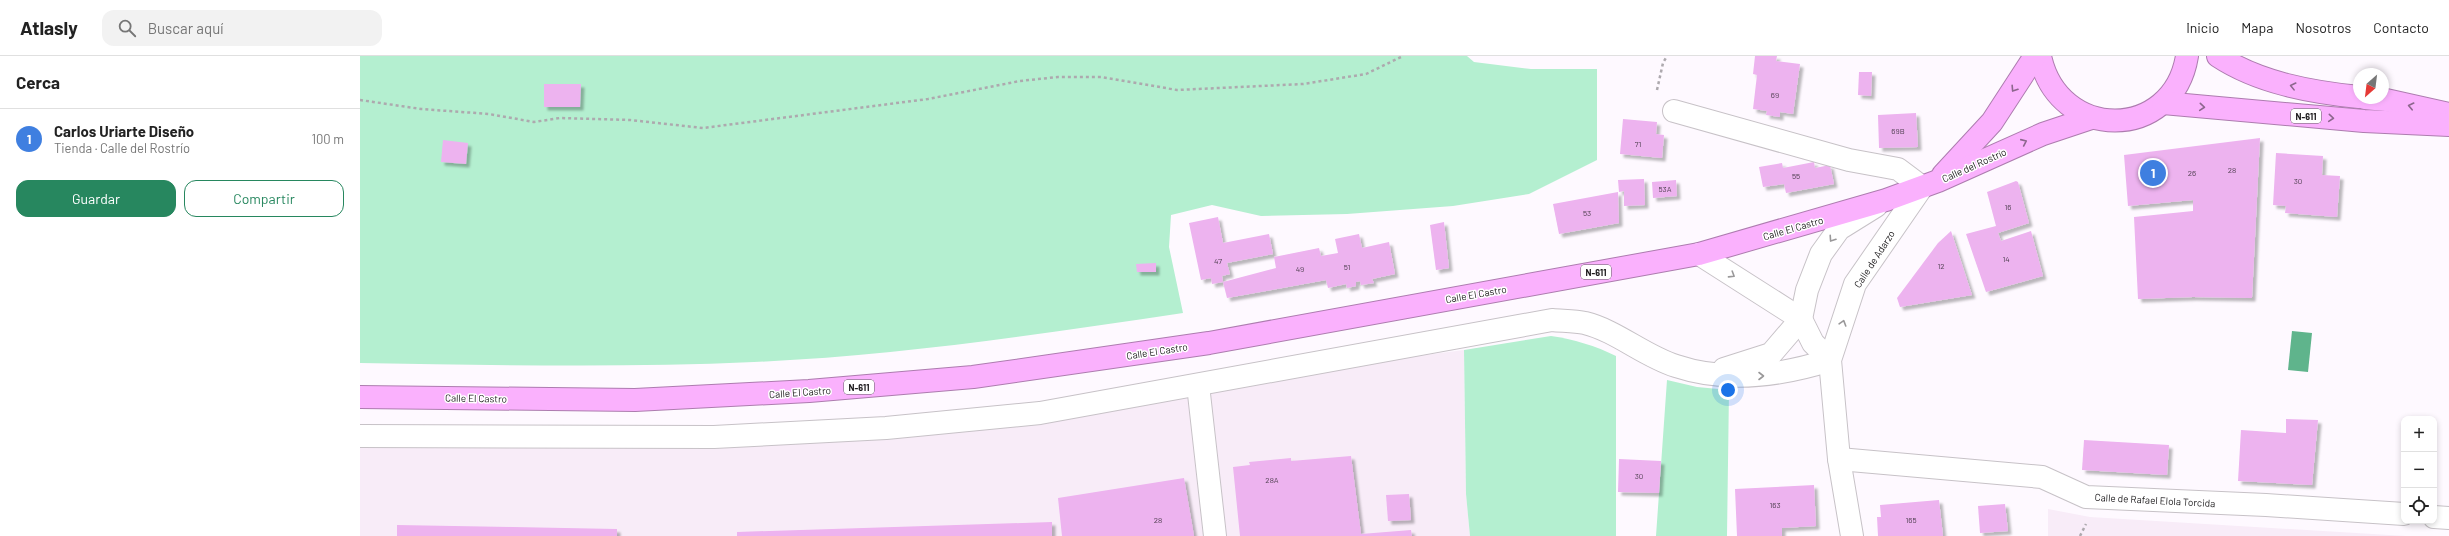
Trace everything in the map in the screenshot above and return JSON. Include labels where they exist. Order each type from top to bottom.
[{"type":"highway","name":"Calle del Rostrío","points":[[1930,184],[1992,122],[2035,56]]},
{"type":"highway","name":"N-611","points":[[2040,56],[2044,72],[2054,92],[2071,108],[2091,118],[2116,121],[2141,116],[2163,103],[2179,82],[2187,56]]},
{"type":"highway","points":[[2218,56],[2234,67],[2264,79],[2325,94],[2353,96]]},
{"type":"highway","points":[[2389,101],[2449,114]]},
{"type":"highway","name":"N-611","points":[[2163,103],[2364,121],[2449,125]]},
{"type":"highway","name":"Calle del Rostrío","points":[[1930,184],[2043,134],[2091,118]]},
{"type":"highway","name":"Calle El Castro","points":[[360,397],[635,400],[810,392],[973,377],[1209,343],[1699,254],[1886,200],[1930,184]]},
{"type":"street","points":[[1674,111],[1849,160],[1898,169],[1930,184]]},
{"type":"street","name":"Calle de Adarzo","points":[[1852,536],[1839,459],[1830,360],[1855,284],[1930,184]]},
{"type":"street","points":[[1708,374],[1771,354],[1801,319],[1807,290],[1821,254],[1839,229],[1886,200]]},
{"type":"street","points":[[360,436],[714,438],[878,428],[1040,413],[1552,320],[1585,323],[1675,366],[1708,374],[1765,376],[1797,370],[1830,360],[1813,343],[1801,319],[1699,254]]},
{"type":"street","points":[[1198,385],[1215,536]]},
{"type":"street","name":"Calle de Rafael Elola Torcida","points":[[1839,459],[2042,477],[2086,497],[2266,505],[2401,514]]},
{"type":"street","points":[[2437,517],[2449,518]]},
{"type":"path","points":[[360,100],[422,109],[489,114],[534,122],[560,118],[630,120],[703,128],[928,99],[1020,81],[1058,77],[1101,77],[1178,90],[1303,84],[1366,74],[1403,56]]},
{"type":"path","points":[[1657,94],[1659,75],[1667,56]]},
{"type":"shaded area","points":[[360,56],[1467,56],[1474,62],[1531,69],[1597,69],[1597,160],[1529,194],[1453,206],[1347,214],[1261,216],[1212,205],[1171,215],[1169,247],[1183,313],[969,343],[862,355],[808,359],[656,365],[360,363]]},
{"type":"shaded area","points":[[2292,331],[2312,333],[2308,372],[2288,370]]},
{"type":"shaded area","points":[[1551,336],[1584,343],[1616,356],[1616,536],[1470,536],[1466,494],[1464,350]]},
{"type":"shaded area","points":[[1464,350],[1466,494],[1470,536],[360,536],[360,441],[726,446]]},
{"type":"shaded area","points":[[1667,380],[1697,387],[1729,390],[1727,536],[1656,536]]},
{"type":"shaded area","points":[[2048,509],[2090,517],[2406,536],[2048,536]]},
{"type":"building","points":[[1755,56],[1777,56],[1776,61],[1800,64],[1793,114],[1780,112],[1780,117],[1766,115],[1767,111],[1753,109],[1757,75],[1753,74]]},
{"type":"building","points":[[1859,72],[1872,72],[1871,96],[1858,95]]},
{"type":"building","points":[[544,84],[581,84],[580,107],[544,107]]},
{"type":"building","points":[[1916,113],[1918,147],[1879,148],[1878,115]]},
{"type":"building","points":[[1623,119],[1657,122],[1656,134],[1664,135],[1662,158],[1620,154]]},
{"type":"building","points":[[2260,138],[2252,298],[2193,297],[2138,299],[2134,217],[2193,211],[2193,200],[2128,206],[2124,155]]},
{"type":"building","points":[[443,140],[468,143],[466,164],[441,162]]},
{"type":"building","points":[[2276,153],[2323,156],[2322,175],[2340,176],[2337,217],[2285,213],[2286,206],[2273,205]]},
{"type":"building","points":[[1814,162],[1815,168],[1830,165],[1834,184],[1786,193],[1784,184],[1763,187],[1759,167],[1782,163],[1783,168]]},
{"type":"building","points":[[1644,179],[1645,205],[1624,206],[1624,191],[1619,192],[1618,180]]},
{"type":"building","points":[[1676,180],[1677,196],[1653,198],[1652,182]]},
{"type":"building","points":[[2016,181],[2018,182],[2029,223],[1998,233],[2001,241],[2031,231],[2043,276],[1986,292],[1966,234],[1996,226],[1987,192]]},
{"type":"building","points":[[1618,192],[1619,223],[1559,234],[1553,204]]},
{"type":"building","points":[[1218,217],[1223,243],[1269,234],[1273,254],[1227,263],[1230,274],[1222,276],[1223,282],[1212,284],[1211,278],[1201,280],[1189,223]]},
{"type":"building","points":[[1444,222],[1449,268],[1436,270],[1430,225]]},
{"type":"building","points":[[1951,231],[1972,295],[1900,307],[1897,298],[1938,243]]},
{"type":"building","points":[[1359,234],[1362,248],[1389,242],[1395,274],[1372,279],[1374,283],[1361,285],[1360,281],[1356,282],[1356,286],[1347,288],[1346,284],[1328,288],[1326,280],[1227,298],[1223,282],[1276,268],[1274,257],[1319,248],[1321,256],[1338,253],[1335,239]]},
{"type":"building","points":[[1156,263],[1156,272],[1137,272],[1136,264]]},
{"type":"building","points":[[2286,419],[2318,420],[2312,485],[2238,481],[2241,430],[2286,433]]},
{"type":"building","points":[[2084,440],[2169,445],[2167,475],[2082,470]]},
{"type":"building","points":[[1351,456],[1361,534],[1411,530],[1412,536],[1240,536],[1233,467],[1250,465],[1249,462],[1291,458],[1291,461]]},
{"type":"building","points":[[1619,459],[1661,461],[1659,493],[1618,492]]},
{"type":"building","points":[[1184,478],[1194,536],[1062,536],[1058,498]]},
{"type":"building","points":[[1814,485],[1816,526],[1782,528],[1782,536],[1737,536],[1735,489]]},
{"type":"building","points":[[1409,494],[1411,520],[1388,521],[1386,495]]},
{"type":"building","points":[[1939,500],[1943,536],[1878,536],[1877,517],[1881,517],[1880,505]]},
{"type":"building","points":[[2005,504],[2008,531],[1980,533],[1978,506]]},
{"type":"building","points":[[1052,522],[1052,536],[737,536],[737,532]]},
{"type":"building","points":[[397,525],[617,529],[617,536],[397,536]]},
{"type":"place","name":"Carlos Uriarte Diseño","points":[[2153,173]]}]
